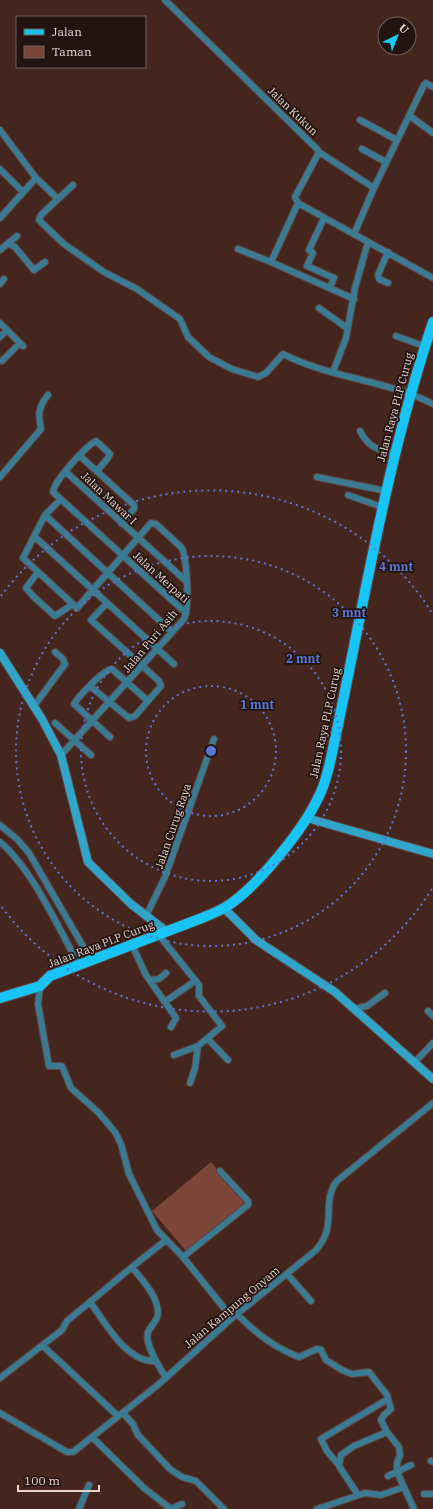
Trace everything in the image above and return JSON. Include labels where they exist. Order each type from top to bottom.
[{"type":"main road","name":"Jalan Raya PLP Curug","points":[[0,998],[40,986],[50,976],[224,908],[247,889],[264,872],[307,818],[319,797],[330,767],[382,507],[410,394],[424,346],[431,334],[433,322]]},
{"type":"street","name":"Jalan Kukun","points":[[165,0],[314,145],[319,152],[295,197],[298,203]]},
{"type":"street","points":[[354,234],[396,140],[410,116],[425,83],[433,87]]},
{"type":"street","points":[[410,116],[433,132]]},
{"type":"street","points":[[360,120],[396,140]]},
{"type":"street","points":[[0,130],[36,178],[58,199]]},
{"type":"street","points":[[362,149],[386,162]]},
{"type":"street","points":[[319,152],[374,188]]},
{"type":"street","points":[[0,169],[23,192]]},
{"type":"street","points":[[0,218],[36,178]]},
{"type":"street","points":[[73,185],[41,215],[39,220],[64,244],[104,272],[137,289],[180,319],[188,337],[204,353],[214,360],[232,369],[258,377],[266,373],[283,354],[314,367],[410,394],[433,404]]},
{"type":"street","points":[[271,262],[298,203],[433,278]]},
{"type":"street","points":[[324,218],[309,250],[313,253],[307,266],[334,278],[330,288]]},
{"type":"street","points":[[0,250],[17,236]]},
{"type":"street","points":[[332,372],[346,338],[347,328],[368,242]]},
{"type":"street","points":[[8,243],[15,247],[34,270],[45,262]]},
{"type":"street","points":[[238,249],[354,299]]},
{"type":"street","points":[[388,252],[378,275],[379,279],[388,283]]},
{"type":"street","points":[[319,308],[347,328]]},
{"type":"street","points":[[0,323],[22,345],[2,361]]},
{"type":"street","points":[[0,337],[7,330]]},
{"type":"street","points":[[396,336],[424,346]]},
{"type":"street","points":[[0,477],[41,429],[38,416],[39,410],[48,395]]},
{"type":"street","points":[[360,431],[365,441],[370,446],[395,454]]},
{"type":"street","points":[[75,606],[23,558],[45,515],[61,499],[53,490],[66,472],[95,441],[98,441],[110,454],[97,471]]},
{"type":"street","points":[[80,456],[134,505],[134,509],[121,523]]},
{"type":"street","name":"Jalan Mawar I","points":[[66,472],[186,581]]},
{"type":"street","points":[[317,477],[386,491]]},
{"type":"street","points":[[348,495],[382,507]]},
{"type":"street","name":"Jalan Merpati","points":[[61,499],[186,613]]},
{"type":"street","points":[[45,515],[172,632]]},
{"type":"street","name":"Jalan Puri Asih","points":[[38,572],[26,588],[34,598],[57,616],[75,606],[92,590],[153,523],[182,548],[186,581],[186,613],[184,619],[127,684],[61,755]]},
{"type":"street","points":[[35,537],[174,664]]},
{"type":"street","points":[[90,686],[129,718],[132,718],[161,686],[161,684],[142,666],[91,620],[107,603]]},
{"type":"street","points":[[34,706],[65,664],[63,659],[55,652]]},
{"type":"street","points":[[0,653],[34,706],[61,755],[86,858],[94,869],[163,932],[162,939],[199,985],[199,996],[222,1026],[198,1046],[174,1056]]},
{"type":"street","points":[[110,737],[74,704],[90,686],[110,669],[148,701]]},
{"type":"street","points":[[55,722],[91,754]]},
{"type":"street","name":"Jalan Curug Raya","points":[[146,916],[165,877],[214,739]]},
{"type":"street","points":[[307,818],[433,854]]},
{"type":"street","points":[[0,825],[17,839],[29,853],[91,960]]},
{"type":"street","points":[[0,842],[18,861],[30,879],[79,964]]},
{"type":"street","points":[[224,908],[256,940],[335,992],[433,1079]]},
{"type":"street","points":[[132,945],[138,961],[176,1018],[171,1027]]},
{"type":"street","points":[[150,980],[159,979],[166,973]]},
{"type":"street","points":[[166,1001],[195,981]]},
{"type":"street","points":[[40,986],[38,1004],[49,1066],[62,1066],[71,1088],[98,1112],[115,1132],[121,1144],[129,1174],[157,1230],[183,1257],[232,1318]]},
{"type":"street","points":[[354,1009],[367,1006],[385,993]]},
{"type":"street","points":[[208,1039],[228,1060]]},
{"type":"street","points":[[415,1062],[433,1043]]},
{"type":"street","points":[[190,1083],[195,1068],[198,1046]]},
{"type":"street","name":"Jalan Kampung Onyam","points":[[0,1413],[71,1453],[166,1378],[232,1318],[315,1251],[325,1238],[328,1231],[330,1194],[337,1181],[433,1103]]},
{"type":"street","points":[[183,1257],[248,1205],[248,1201],[220,1171]]},
{"type":"street","points":[[0,1378],[43,1346],[62,1330],[67,1321],[166,1240]]},
{"type":"street","points":[[132,1267],[151,1293],[158,1310],[157,1318],[148,1333],[148,1340],[156,1361],[166,1378]]},
{"type":"street","points":[[287,1274],[311,1301]]},
{"type":"street","points":[[90,1302],[124,1347],[145,1361],[156,1361]]},
{"type":"street","points":[[237,1314],[253,1329],[282,1351],[299,1357],[317,1349],[321,1350],[326,1360],[342,1370],[352,1374],[369,1372],[387,1395],[391,1409],[381,1420],[387,1432],[399,1447],[400,1455],[397,1463],[397,1472],[414,1509]]},
{"type":"street","points":[[43,1346],[133,1424],[138,1435],[170,1469],[186,1480],[192,1479],[196,1481],[224,1509]]},
{"type":"street","points":[[358,1495],[338,1464],[327,1451],[321,1439],[388,1399]]},
{"type":"street","points":[[338,1464],[343,1452],[387,1432]]},
{"type":"street","points":[[92,1437],[144,1488],[171,1509],[182,1504]]},
{"type":"street","points":[[388,1476],[411,1465]]},
{"type":"street","points":[[79,1509],[89,1485]]},
{"type":"street","points":[[317,1509],[365,1493],[381,1495],[404,1488]]},
{"type":"street","points":[[424,1494],[433,1494]]},
{"type":"green space","points":[[211,1162],[246,1204],[187,1252],[152,1211]]}]
